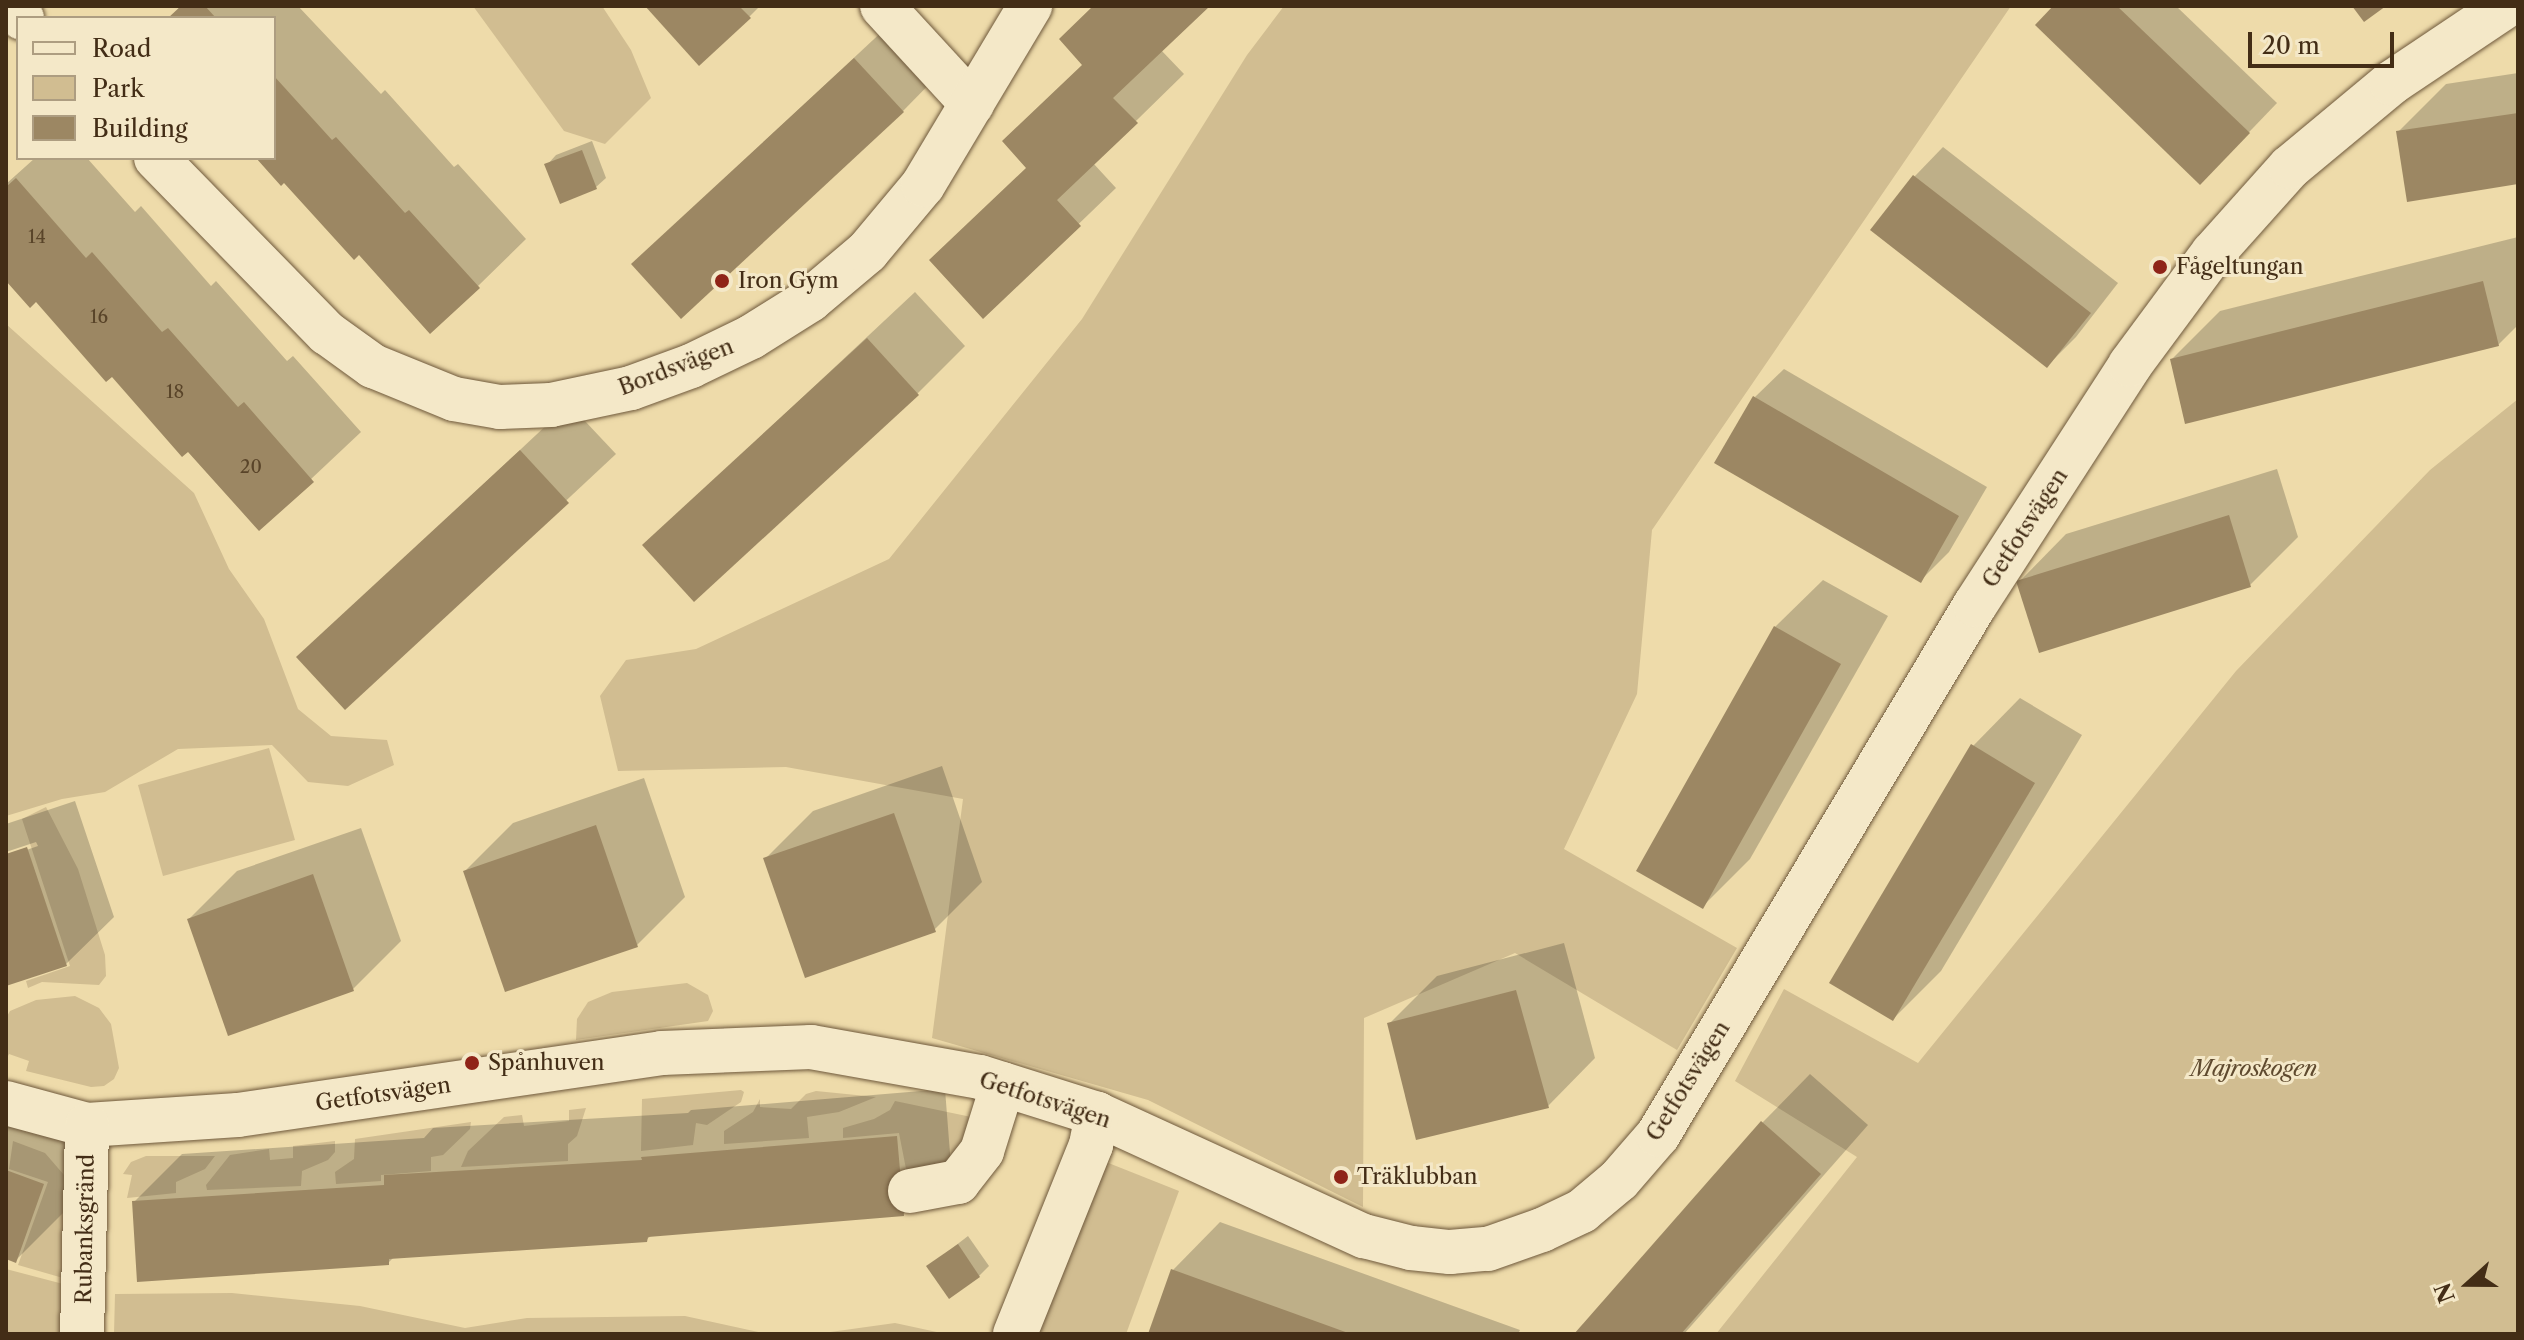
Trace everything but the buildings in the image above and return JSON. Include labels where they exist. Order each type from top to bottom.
[{"type":"street","points":[[882,6],[972,104]]},
{"type":"street","name":"Bordsvägen","points":[[158,160],[327,333],[373,366],[454,399],[500,407],[551,405],[631,388],[691,366],[751,337],[810,300],[867,252],[923,185],[1030,6]]},
{"type":"street","name":"Getfotsvägen","points":[[6,1103],[87,1125],[238,1115],[662,1053],[796,1047],[826,1049],[980,1077],[1097,1114],[1364,1236],[1411,1248],[1450,1252],[1488,1249],[1542,1230],[1582,1211],[1619,1180],[1658,1135],[1975,605],[2130,365],[2213,253],[2290,167],[2391,83],[2506,6]]},
{"type":"street","points":[[910,1191],[958,1182],[982,1151],[1003,1084]]},
{"type":"street","points":[[1015,1334],[1091,1145],[1097,1114]]},
{"type":"street","name":"Rubanksgränd","points":[[82,1334],[87,1125]]},
{"type":"green space","points":[[473,6],[602,6],[631,50],[651,98],[605,144],[564,131]]},
{"type":"green space","points":[[1284,6],[2011,6],[1652,530],[1637,694],[1564,849],[1737,948],[1677,1050],[1515,953],[1364,1018],[1363,1207],[1148,1100],[932,1038],[963,799],[786,767],[618,771],[600,696],[626,660],[696,649],[889,559],[1082,319],[1247,55]]},
{"type":"green space","points":[[6,324],[194,493],[229,569],[264,619],[298,709],[331,736],[387,740],[394,765],[348,786],[308,782],[272,745],[178,749],[105,792],[62,799],[6,816]]},
{"type":"green space","name":"Majroskogen","points":[[2518,399],[2518,1334],[1716,1334],[1857,1157],[1735,1081],[1784,989],[1918,1063],[2236,671],[2430,470]]},
{"type":"green space","points":[[269,748],[295,840],[163,876],[138,785]]},
{"type":"green space","points":[[46,807],[78,869],[105,955],[106,976],[99,985],[42,982],[28,988],[26,981],[70,966],[22,819]]},
{"type":"green space","points":[[687,983],[708,995],[713,1011],[708,1021],[576,1040],[577,1019],[588,1002],[612,992]]},
{"type":"green space","points":[[75,996],[99,1008],[111,1024],[119,1068],[114,1079],[104,1086],[91,1087],[26,1071],[29,1061],[9,1054],[6,1060],[6,1018],[10,1011],[36,1000]]},
{"type":"green space","points":[[816,1091],[876,1097],[839,1112],[807,1117],[809,1138],[724,1144],[724,1131],[753,1112],[760,1099],[760,1107],[791,1109],[806,1094]]},
{"type":"green space","points":[[744,1092],[741,1102],[707,1125],[696,1123],[693,1145],[641,1151],[642,1099]]},
{"type":"green space","points":[[895,1101],[976,1118],[946,1171],[907,1174],[899,1133],[843,1138],[843,1128],[874,1119],[890,1110]]},
{"type":"green space","points":[[586,1108],[577,1136],[568,1144],[568,1161],[461,1167],[468,1151],[504,1117],[522,1115],[524,1126],[569,1121],[569,1110]]},
{"type":"green space","points":[[471,1122],[470,1129],[443,1155],[431,1157],[431,1171],[381,1175],[381,1181],[336,1184],[335,1172],[354,1159],[355,1139]]},
{"type":"green space","points":[[13,1141],[45,1153],[64,1175],[63,1278],[18,1265],[48,1182],[9,1169]]},
{"type":"green space","points":[[335,1141],[335,1152],[328,1160],[302,1171],[301,1186],[207,1190],[206,1185],[230,1155],[269,1149],[270,1160],[293,1158],[293,1146]]},
{"type":"green space","points":[[146,1156],[215,1156],[205,1169],[176,1182],[176,1193],[127,1198],[132,1175],[123,1174],[131,1162]]},
{"type":"green space","points":[[1106,1162],[1179,1191],[1126,1334],[1035,1334]]},
{"type":"green space","points":[[6,1269],[67,1285],[65,1334],[6,1334]]},
{"type":"green space","points":[[232,1293],[360,1306],[465,1328],[527,1318],[685,1316],[768,1334],[114,1334],[115,1294]]},
{"type":"green space","points":[[895,1323],[946,1334],[816,1334]]},
{"type":"place","name":"Fågeltungan","points":[[2160,267]]},
{"type":"place","name":"Iron Gym","points":[[722,281]]},
{"type":"place","name":"Spånhuven","points":[[472,1063]]},
{"type":"place","name":"Träklubban","points":[[1341,1177]]}]
